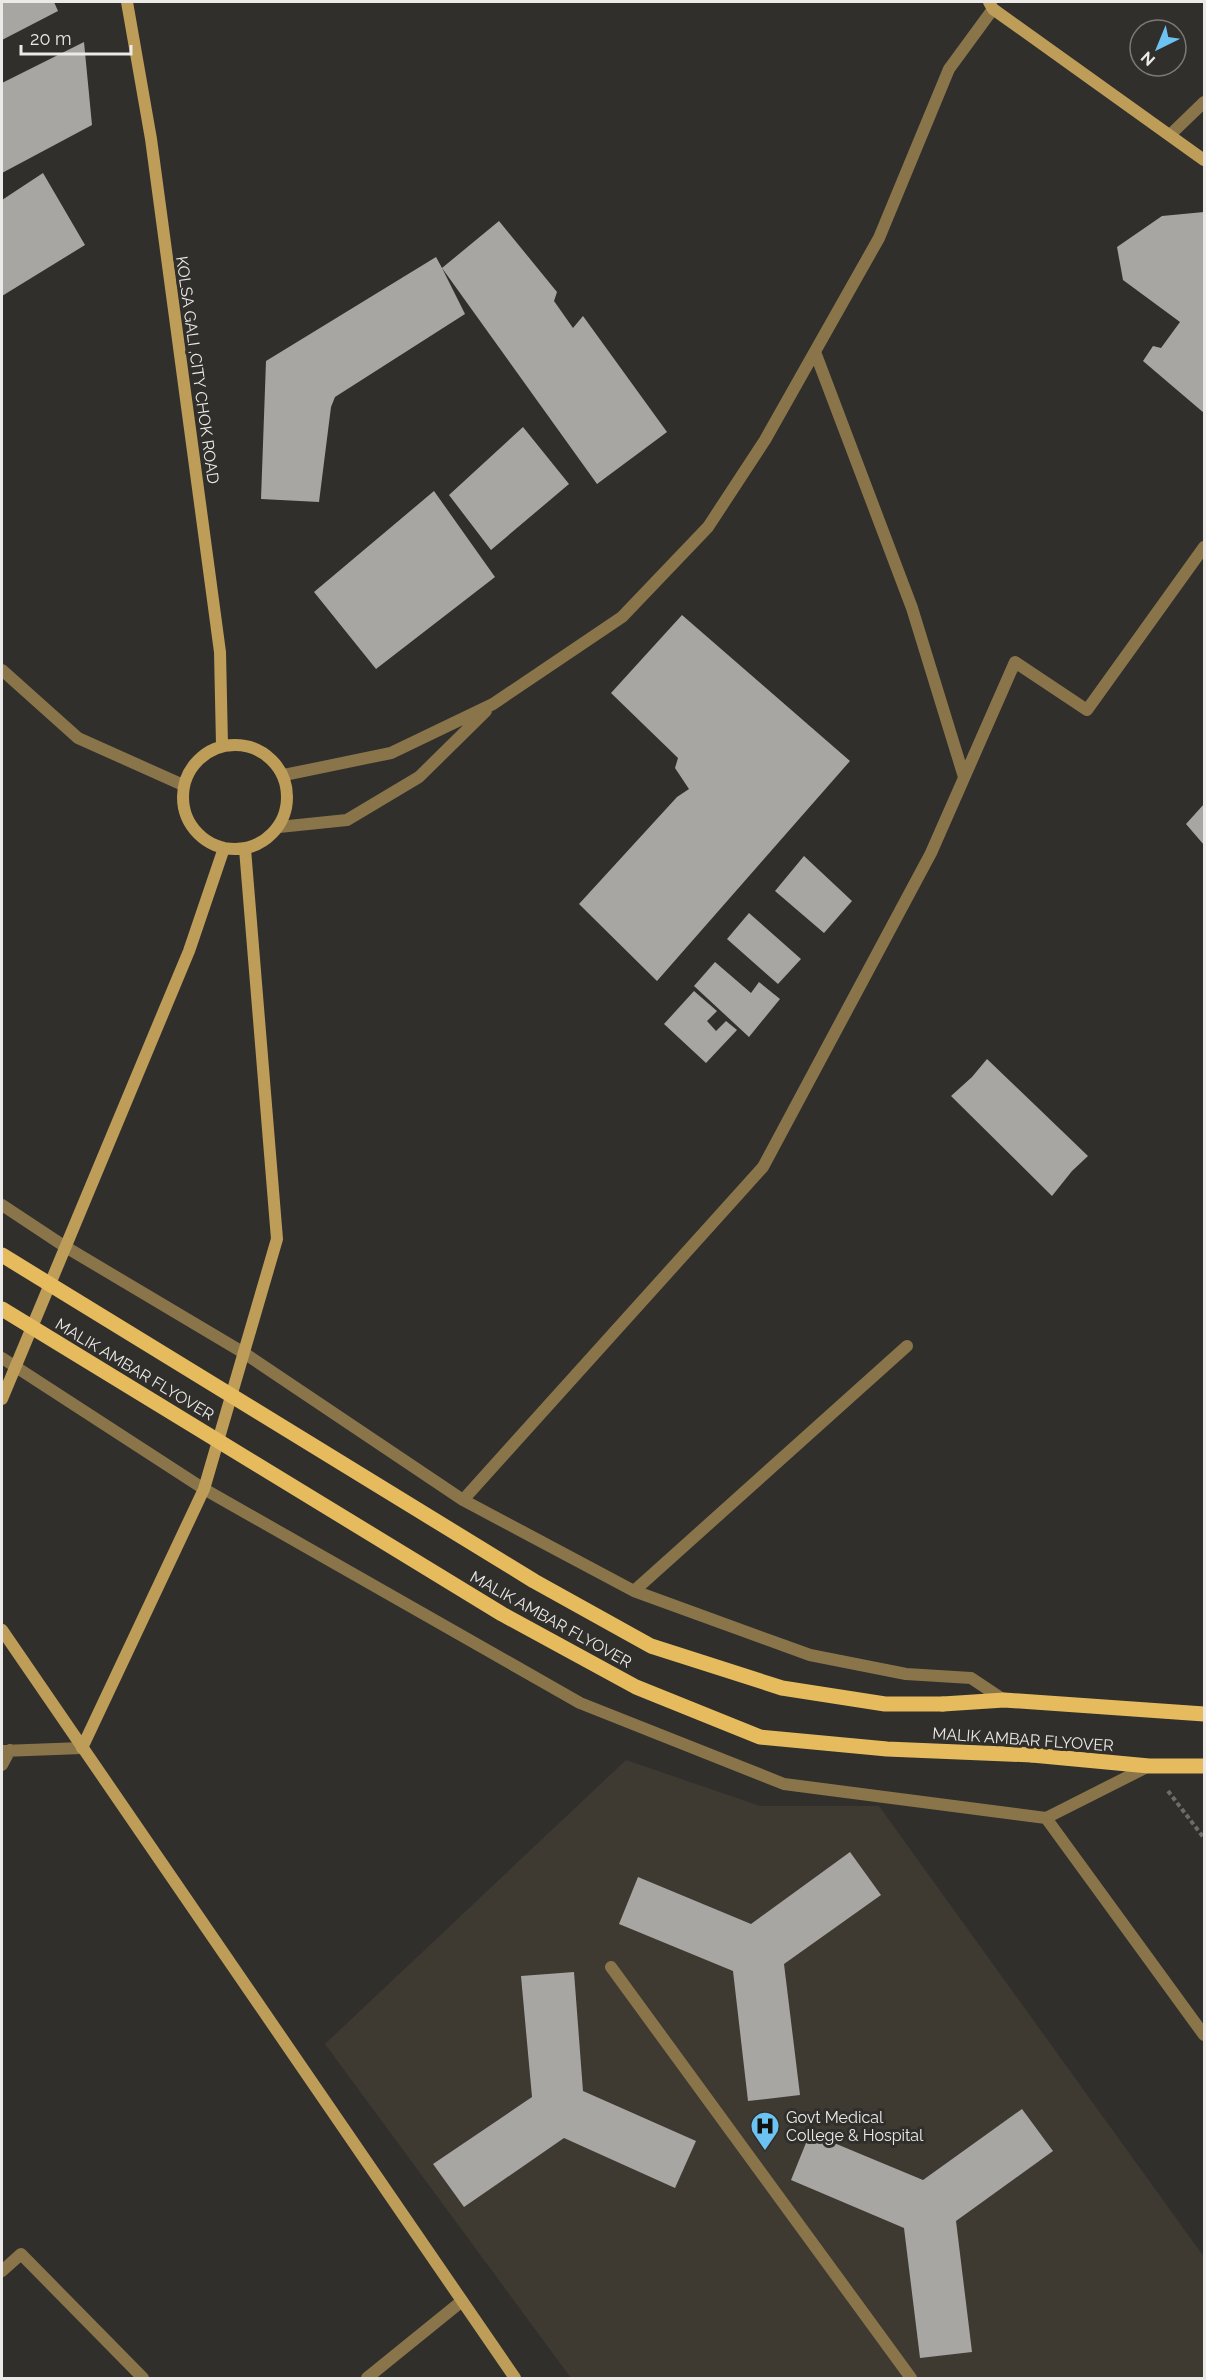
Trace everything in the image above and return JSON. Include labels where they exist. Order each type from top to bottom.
[{"type":"main road","name":"MALIK AMBAR FLYOVER","points":[[2,1255],[534,1581],[651,1646],[782,1688],[885,1704],[943,1704],[1004,1700],[1204,1714]]},
{"type":"main road","name":"MALIK AMBAR FLYOVER","points":[[2,1309],[502,1614],[636,1687],[760,1737],[887,1749],[1032,1755],[1149,1766],[1204,1766]]},
{"type":"street","name":"KOLSA GALI ,CITY CHOK ROAD","points":[[127,2],[150,139],[220,652],[222,745]]},
{"type":"street","points":[[284,775],[391,753],[493,704],[622,617],[708,527],[765,440],[879,238],[949,69],[991,5],[1204,160]]},
{"type":"street","points":[[1170,135],[1204,102]]},
{"type":"street","points":[[815,352],[912,608],[964,777]]},
{"type":"street","points":[[464,1500],[763,1167],[931,853],[1016,662],[1087,710],[1204,547]]},
{"type":"street","points":[[2,670],[78,738],[183,785]]},
{"type":"street","points":[[279,827],[347,820],[419,777],[493,704]]},
{"type":"street","points":[[222,745],[246,745],[269,755],[284,775],[288,801],[279,827],[264,842],[245,849],[224,848],[205,840],[191,825],[183,806],[183,785],[191,767],[204,753],[222,745]]},
{"type":"street","points":[[2,1399],[189,951],[224,848]]},
{"type":"street","points":[[82,1748],[204,1489],[277,1239],[245,849]]},
{"type":"street","points":[[2,1205],[64,1246],[244,1353],[464,1500],[634,1591],[810,1655],[906,1674],[970,1678],[1004,1700]]},
{"type":"street","points":[[634,1591],[907,1346]]},
{"type":"street","points":[[2,1358],[204,1489],[580,1703],[784,1784],[1047,1818],[1149,1766]]},
{"type":"street","points":[[2,1630],[515,2379]]},
{"type":"street","points":[[2,1765],[6,1750],[82,1748]]},
{"type":"street","points":[[1047,1818],[1204,2035]]},
{"type":"street","points":[[611,1967],[911,2379]]},
{"type":"street","points":[[2,2271],[21,2254],[143,2379]]},
{"type":"street","points":[[367,2379],[462,2301]]},
{"type":"path","points":[[1149,1766],[1204,1838]]},
{"type":"shaded area","name":"Govt Medical College & Hospital","points":[[626,1760],[760,1806],[879,1806],[1204,2257],[1204,2378],[571,2378],[325,2044]]},
{"type":"building","points":[[2,2],[54,2],[58,11],[2,40]]},
{"type":"building","points":[[84,42],[92,125],[2,173],[2,83]]},
{"type":"building","points":[[43,173],[85,245],[2,296],[2,200]]},
{"type":"building","points":[[1204,212],[1204,413],[1143,361],[1153,346],[1161,348],[1180,322],[1123,280],[1117,247],[1162,216]]},
{"type":"building","points":[[499,221],[557,292],[554,301],[573,328],[583,316],[667,432],[597,484],[442,268]]},
{"type":"building","points":[[436,257],[465,314],[335,397],[331,407],[319,502],[261,499],[266,361]]},
{"type":"building","points":[[523,427],[569,484],[491,550],[449,495]]},
{"type":"building","points":[[434,491],[495,577],[376,669],[314,592]]},
{"type":"building","points":[[682,615],[850,761],[657,981],[579,904],[677,797],[689,789],[675,768],[678,758],[611,693]]},
{"type":"building","points":[[1204,804],[1204,845],[1186,824]]},
{"type":"building","points":[[804,856],[852,901],[824,933],[775,891]]},
{"type":"building","points":[[749,913],[801,959],[778,984],[727,939]]},
{"type":"building","points":[[715,962],[751,993],[759,982],[780,999],[749,1037],[694,986]]},
{"type":"building","points":[[694,991],[717,1011],[707,1021],[716,1031],[726,1021],[737,1030],[706,1063],[664,1024]]},
{"type":"building","points":[[987,1059],[1088,1156],[1072,1171],[1052,1196],[951,1096],[972,1077]]},
{"type":"building","points":[[850,1852],[881,1895],[784,1964],[800,2095],[748,2101],[733,1971],[619,1924],[638,1877],[751,1924]]},
{"type":"building","points":[[574,1972],[583,2091],[696,2141],[675,2188],[564,2138],[464,2207],[433,2164],[532,2097],[521,1976]]},
{"type":"building","points":[[1022,2109],[1053,2151],[956,2221],[972,2352],[920,2358],[904,2228],[791,2180],[810,2133],[923,2180]]},
{"type":"place","name":"Govt Medical College & Hospital","points":[[765,2152]]}]
